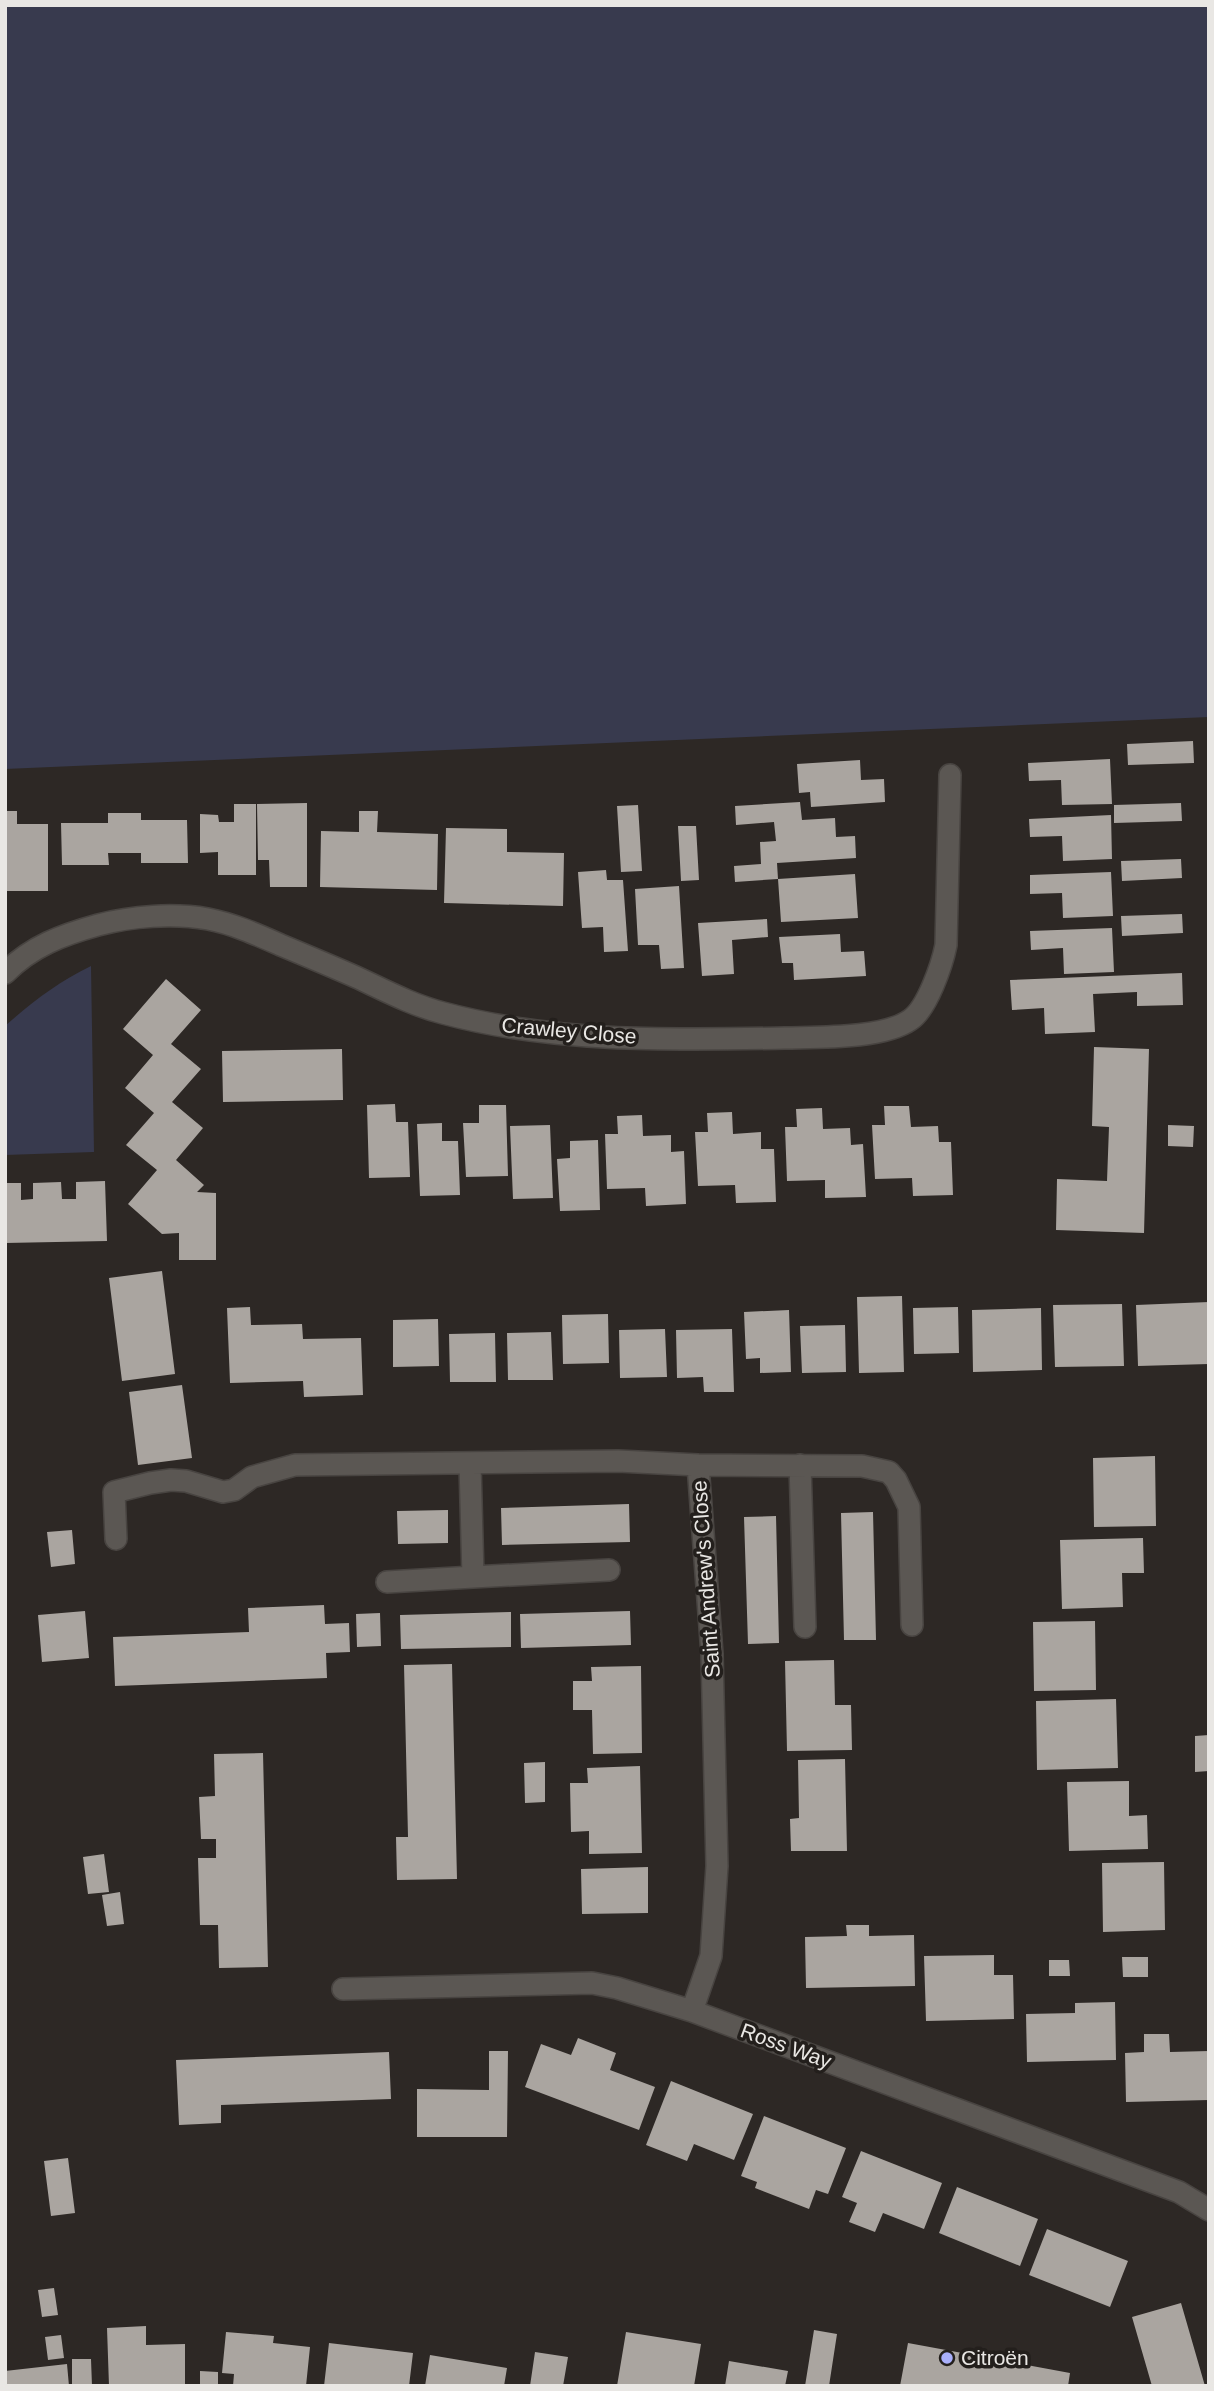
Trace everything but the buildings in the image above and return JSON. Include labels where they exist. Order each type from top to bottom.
[{"type":"street","name":"Crawley Close","points":[[5,973],[45,943],[71,932],[143,917],[207,919],[241,928],[409,1002],[487,1023],[575,1034],[669,1040],[850,1036],[886,1029],[911,1020],[928,996],[940,971],[946,945],[950,775]]},
{"type":"street","name":"Saint Andrew's Close","points":[[116,1539],[114,1493],[171,1480],[186,1481],[223,1492],[234,1490],[251,1477],[295,1465],[618,1461],[698,1465],[712,1654],[718,1866],[711,1956],[692,2011]]},
{"type":"street","points":[[470,1464],[474,1577]]},
{"type":"street","points":[[698,1465],[800,1465],[876,1468],[889,1472],[896,1480],[909,1507],[912,1625]]},
{"type":"street","points":[[800,1465],[805,1627]]},
{"type":"street","points":[[387,1582],[609,1570]]},
{"type":"street","name":"Ross Way","points":[[343,1989],[592,1983],[617,1988],[692,2011],[1180,2192],[1209,2210]]},
{"type":"shaded area","points":[[5,5],[1207,5],[1209,717],[5,769]]},
{"type":"shaded area","points":[[91,966],[94,1152],[5,1155],[5,1026],[46,993]]},
{"type":"place","name":"Citroën","points":[[947,2358]]}]
